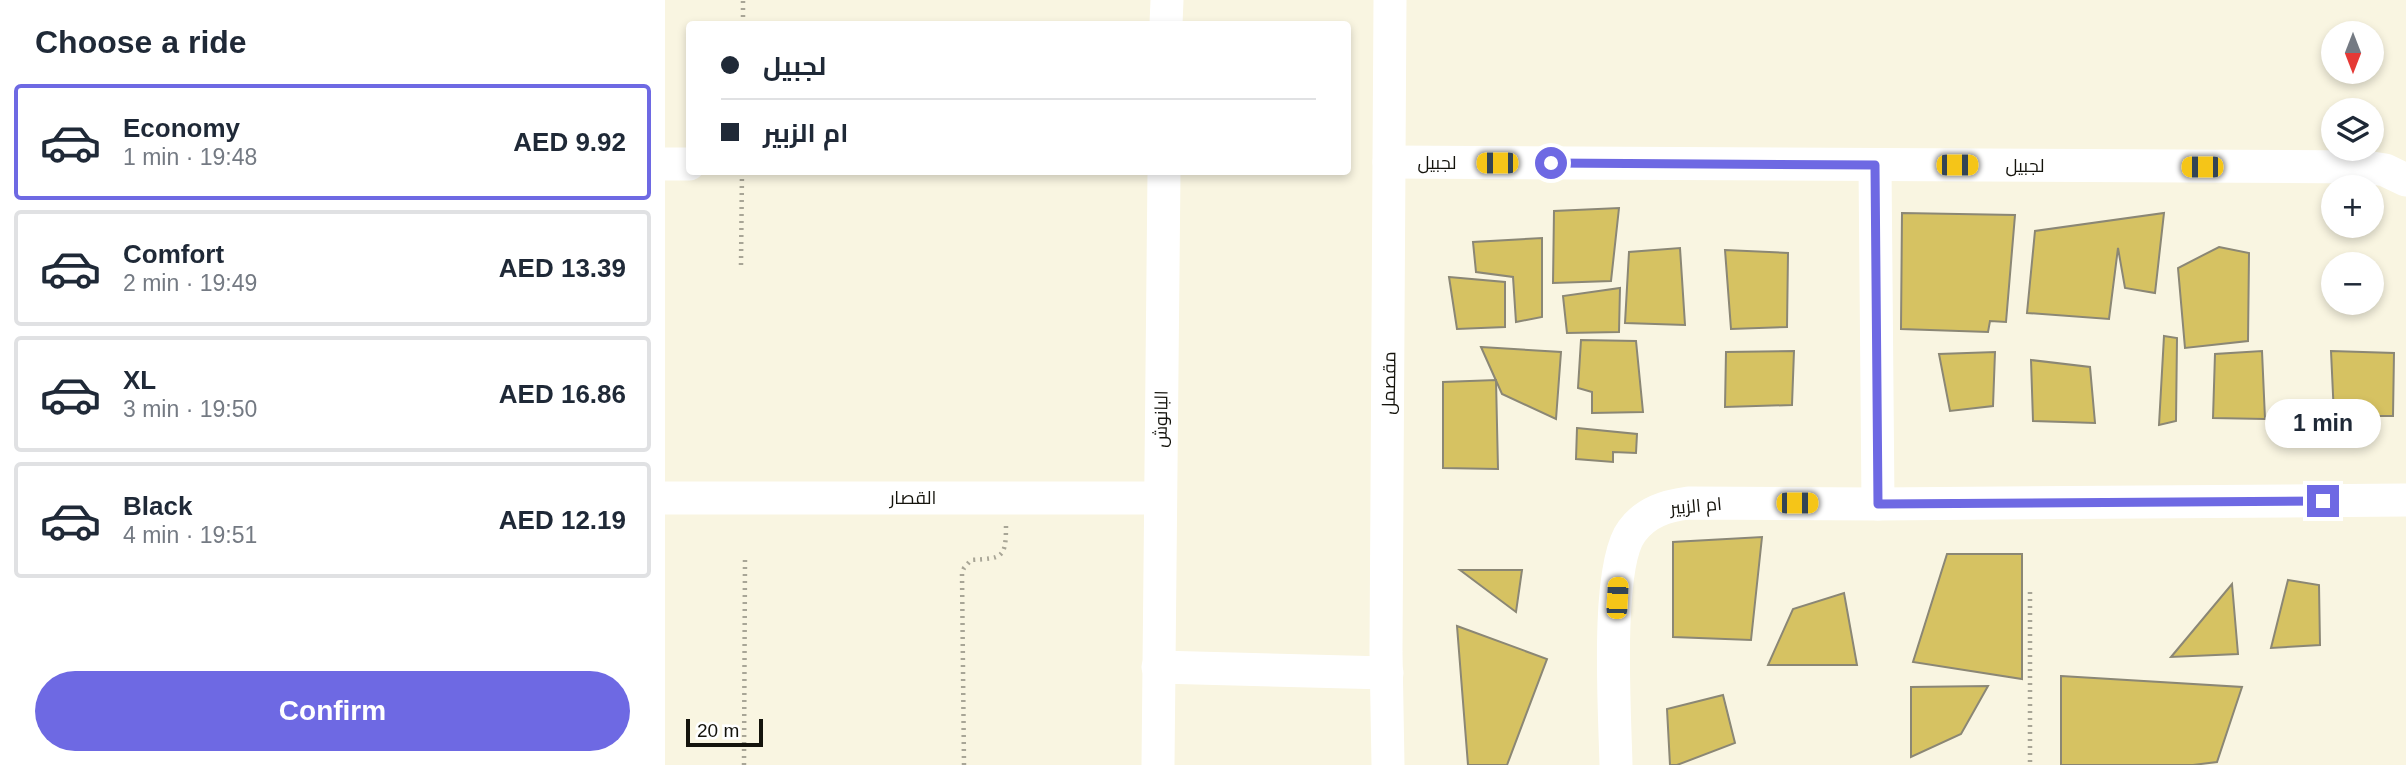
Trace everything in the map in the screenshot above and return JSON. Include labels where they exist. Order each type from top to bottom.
[{"type":"street","points":[[1166,21],[1167,0]]},
{"type":"street","name":"مقصمل","points":[[1388,765],[1390,0]]},
{"type":"street","name":"لجبيل","points":[[1389,162],[2366,167],[2385,170],[2406,180]]},
{"type":"street","points":[[665,164],[686,164]]},
{"type":"street","points":[[1875,165],[1878,504]]},
{"type":"street","name":"البانوش","points":[[1158,765],[1164,175]]},
{"type":"street","name":"القصار","points":[[665,498],[1160,498]]},
{"type":"street","name":"ام الزبير","points":[[1616,765],[1614,652],[1618,571],[1622,550],[1632,531],[1647,516],[1666,506],[1688,503],[2406,500]]},
{"type":"street","points":[[1158,667],[1387,673]]},
{"type":"path","points":[[743,0],[743,21]]},
{"type":"path","points":[[741,265],[742,175]]},
{"type":"path","points":[[964,765],[962,573],[971,560],[996,559],[1005,549],[1006,498]]},
{"type":"path","points":[[744,765],[745,560]]},
{"type":"path","points":[[2030,592],[2030,765]]},
{"type":"building","points":[[1619,208],[1611,281],[1553,283],[1554,211]]},
{"type":"building","points":[[1902,213],[2015,215],[2006,322],[1990,321],[1988,332],[1901,329]]},
{"type":"building","points":[[2164,213],[2155,293],[2125,288],[2118,248],[2109,319],[2027,313],[2035,231]]},
{"type":"building","points":[[1542,238],[1542,317],[1516,322],[1513,277],[1476,272],[1473,242]]},
{"type":"building","points":[[2219,247],[2249,253],[2248,341],[2185,348],[2178,268]]},
{"type":"building","points":[[1680,248],[1685,325],[1625,323],[1629,252]]},
{"type":"building","points":[[1725,250],[1788,253],[1787,327],[1731,329]]},
{"type":"building","points":[[1449,277],[1505,282],[1505,327],[1457,329]]},
{"type":"building","points":[[1620,288],[1619,332],[1567,333],[1563,296]]},
{"type":"building","points":[[2164,336],[2177,338],[2176,421],[2159,425]]},
{"type":"building","points":[[1581,340],[1636,341],[1643,412],[1592,413],[1592,392],[1578,388]]},
{"type":"building","points":[[1481,347],[1561,352],[1556,419],[1502,394]]},
{"type":"building","points":[[1794,351],[1792,405],[1725,407],[1726,352]]},
{"type":"building","points":[[2262,351],[2265,419],[2213,418],[2215,354]]},
{"type":"building","points":[[2331,351],[2394,353],[2393,416],[2334,416]]},
{"type":"building","points":[[1995,352],[1993,406],[1950,411],[1939,354]]},
{"type":"building","points":[[2031,360],[2090,367],[2095,423],[2033,421]]},
{"type":"building","points":[[1496,380],[1498,469],[1443,468],[1443,382]]},
{"type":"building","points":[[1577,428],[1637,434],[1636,453],[1613,452],[1613,462],[1576,459]]},
{"type":"building","points":[[1762,537],[1751,640],[1673,637],[1673,542]]},
{"type":"building","points":[[1947,554],[2022,554],[2022,679],[1913,662]]},
{"type":"building","points":[[1460,570],[1522,570],[1516,612]]},
{"type":"building","points":[[2288,580],[2319,585],[2320,645],[2271,648]]},
{"type":"building","points":[[2232,584],[2238,654],[2171,657]]},
{"type":"building","points":[[1844,593],[1857,665],[1768,665],[1793,609]]},
{"type":"building","points":[[1457,626],[1547,659],[1507,765],[1468,765]]},
{"type":"building","points":[[2061,676],[2242,687],[2217,762],[2193,765],[2061,765]]},
{"type":"building","points":[[1988,686],[1961,734],[1911,757],[1911,687]]},
{"type":"building","points":[[1723,695],[1735,743],[1677,765],[1670,765],[1667,709]]},
{"type":"route","points":[[1551,163],[1875,165],[1878,504],[2323,501]]}]
